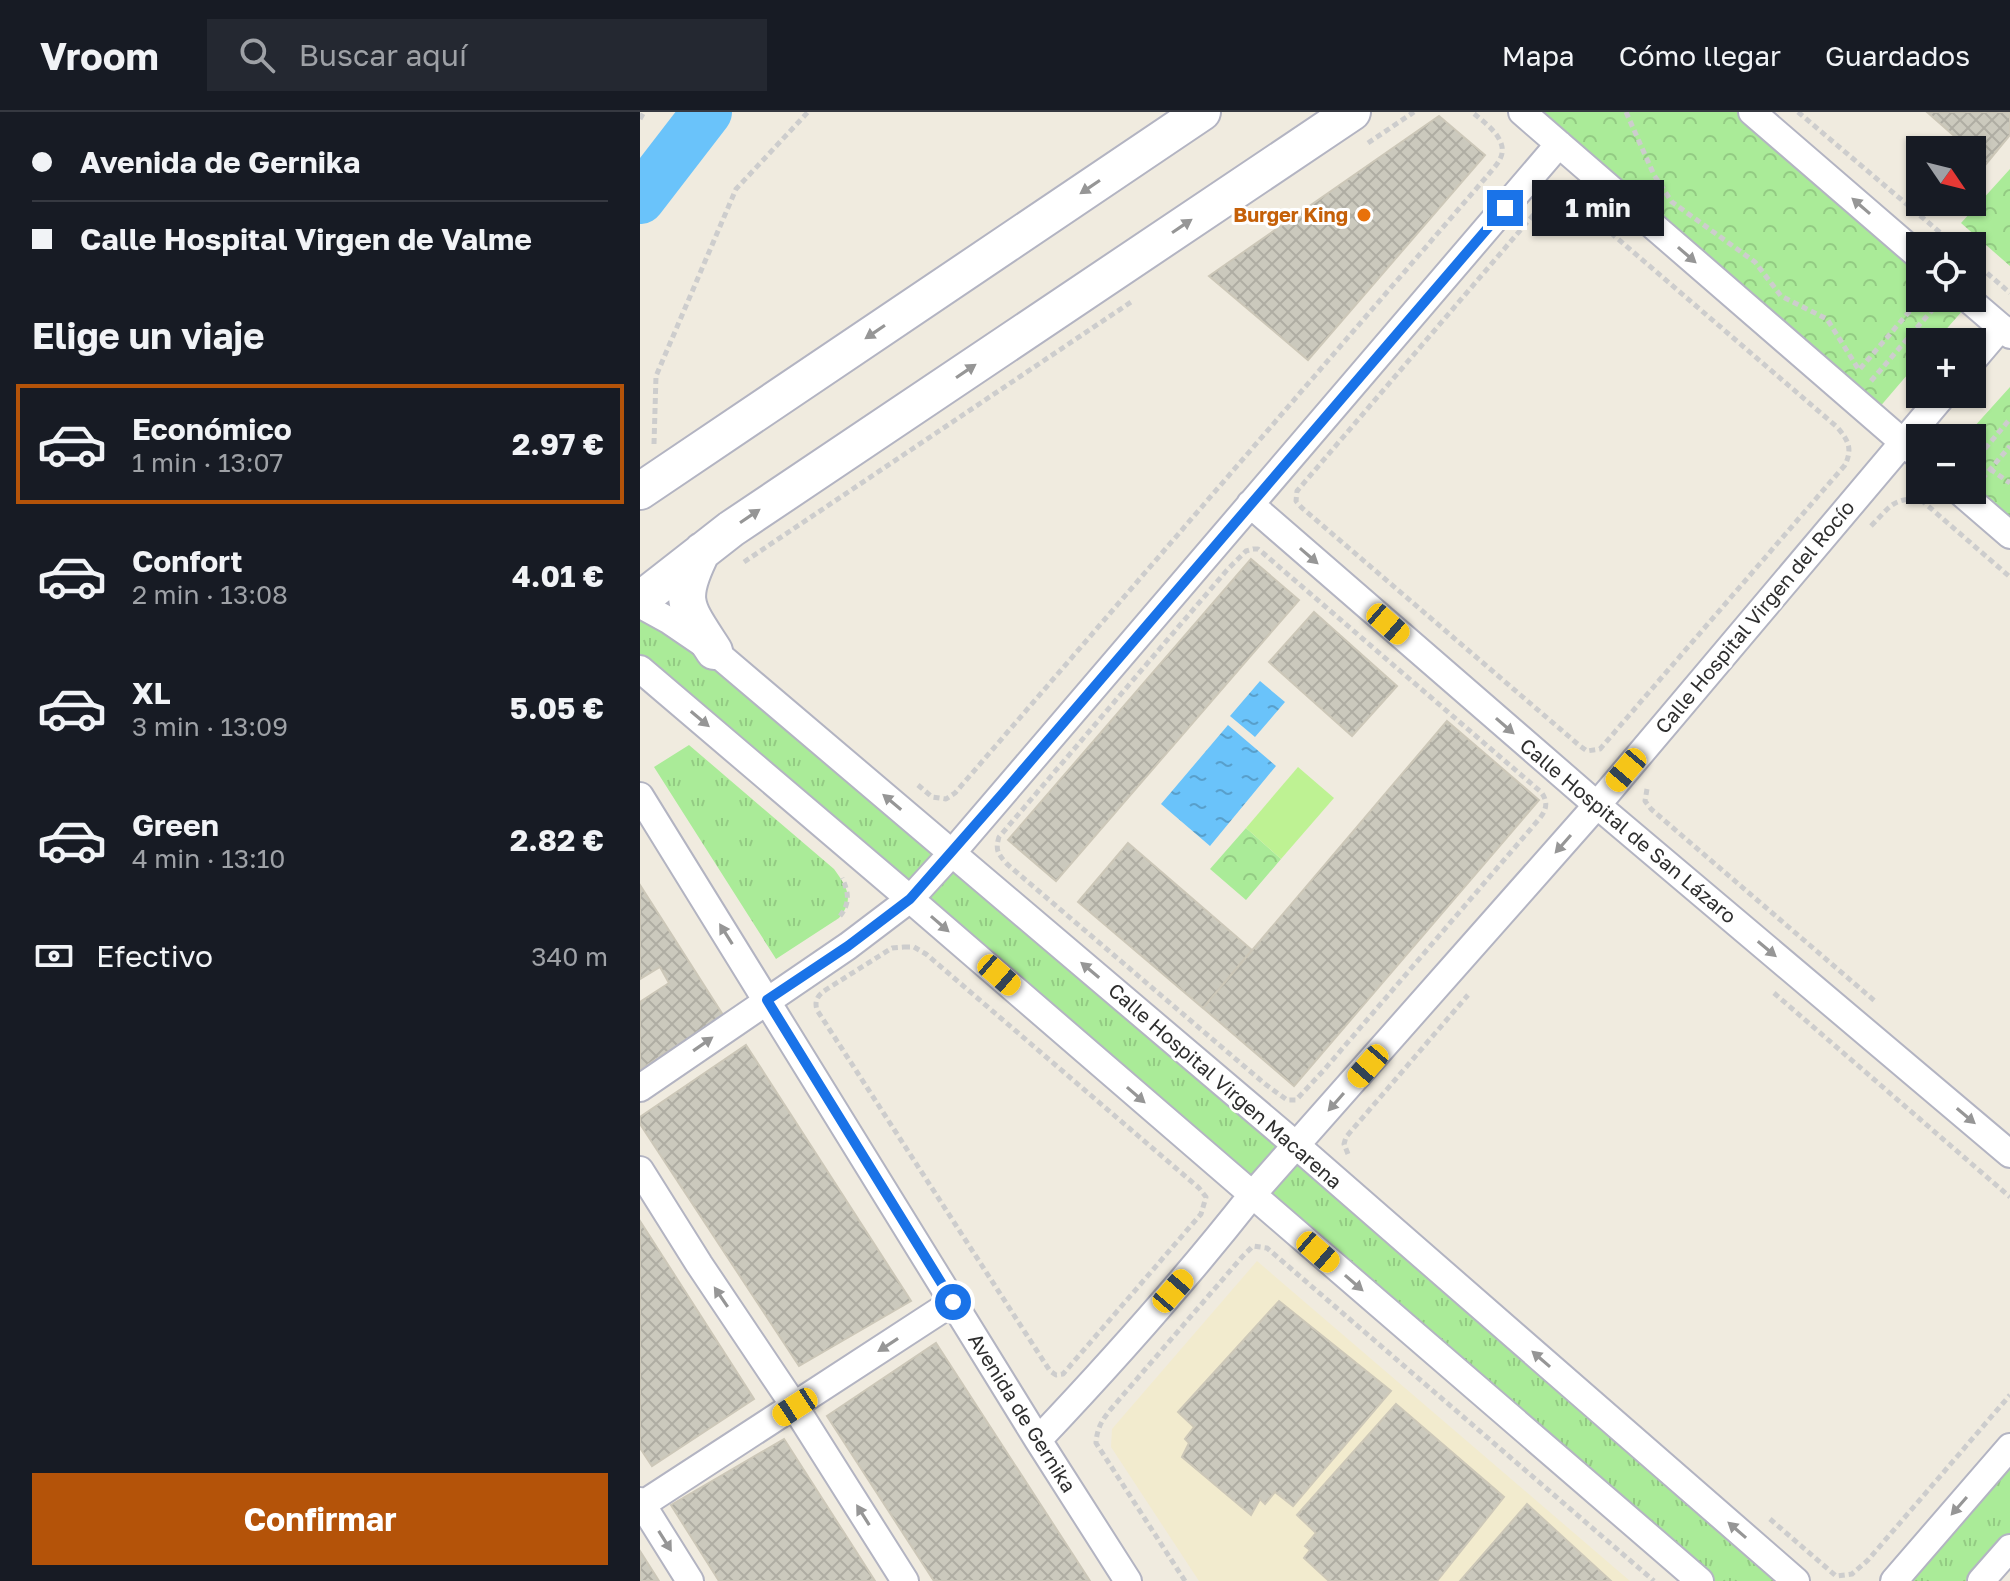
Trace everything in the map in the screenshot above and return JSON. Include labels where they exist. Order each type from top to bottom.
[{"type":"main road","points":[[647,486],[1202,112]]},
{"type":"main road","points":[[642,597],[744,520],[1352,112]]},
{"type":"main road","points":[[703,551],[687,583],[687,603],[694,621],[714,651]]},
{"type":"street","points":[[1522,112],[1906,446]]},
{"type":"street","points":[[1752,112],[1906,245]]},
{"type":"street","points":[[640,1088],[848,946],[910,899],[1559,144]]},
{"type":"street","points":[[1984,312],[2006,331],[1986,349]]},
{"type":"street","name":"Calle Hospital Virgen del Rocío","points":[[1038,1440],[1102,1373],[1252,1195],[1906,456]]},
{"type":"street","name":"Calle Hospital de San Lázaro","points":[[1250,504],[1597,805],[2010,1154]]},
{"type":"street","points":[[1982,504],[2010,535]]},
{"type":"street","name":"Calle Hospital Virgen Macarena","points":[[642,597],[670,621],[714,651],[1248,1104],[1796,1581]]},
{"type":"street","points":[[640,669],[1700,1581]]},
{"type":"street","name":"Avenida de Gernika","points":[[640,796],[1128,1581]]},
{"type":"street","points":[[640,1170],[905,1581]]},
{"type":"street","points":[[690,1581],[641,1504],[953,1302]]},
{"type":"street","points":[[1894,1581],[2010,1447]]},
{"type":"street","points":[[1981,1581],[2010,1548]]},
{"type":"path","points":[[640,119],[644,112]]},
{"type":"path","points":[[647,486],[656,376],[736,189],[808,112]]},
{"type":"path","points":[[1361,148],[1414,112]]},
{"type":"path","points":[[911,779],[932,797],[946,799],[955,793],[1481,185],[1502,157],[1503,146],[1473,112]]},
{"type":"path","points":[[1626,112],[1654,175],[1672,202],[1755,262],[1781,296],[1827,319],[1859,370],[1909,312]]},
{"type":"path","points":[[1797,112],[1939,232]]},
{"type":"path","points":[[1563,198],[1575,202],[1837,427],[1850,445],[1849,456],[1836,475],[1600,749],[1587,751],[1296,501],[1297,491],[1534,214],[1551,199],[1563,198]]},
{"type":"path","points":[[1986,273],[2010,293]]},
{"type":"path","points":[[740,565],[1136,299]]},
{"type":"path","points":[[1854,400],[1930,312]]},
{"type":"path","points":[[1986,447],[2010,419]]},
{"type":"path","points":[[1986,472],[2010,446]]},
{"type":"path","points":[[1990,469],[2010,483]]},
{"type":"path","points":[[1870,526],[1902,498],[1920,499],[2010,577]]},
{"type":"path","points":[[1258,549],[1541,792],[1547,802],[1540,818],[1302,1095],[1296,1100],[1287,1100],[1265,1084],[1019,873],[998,853],[996,846],[999,837],[1237,558],[1246,551],[1258,549]]},
{"type":"path","points":[[1649,784],[1645,801],[1651,809],[1884,1009]]},
{"type":"path","points":[[1000,894],[1019,873]]},
{"type":"path","points":[[914,947],[926,954],[1185,1177],[1206,1197],[1201,1214],[1066,1371],[1056,1375],[1050,1371],[817,1010],[818,995],[892,948],[914,947]]},
{"type":"path","points":[[1763,984],[2010,1197]]},
{"type":"path","points":[[1347,1190],[1365,1170],[1346,1152],[1346,1137],[1470,994]]},
{"type":"path","points":[[1248,1104],[1265,1084]]},
{"type":"path","points":[[1185,1177],[1205,1154]]},
{"type":"path","points":[[1284,1263],[1304,1240]]},
{"type":"path","points":[[1185,1581],[1096,1443],[1097,1433],[1101,1421],[1111,1409],[1253,1246],[1267,1248],[1654,1581]]},
{"type":"path","points":[[1760,1510],[1836,1576],[1852,1574],[1868,1560],[2010,1395]]},
{"type":"shaded area","points":[[1257,1261],[1630,1581],[1199,1581],[1111,1447],[1112,1429]]},
{"type":"green space","points":[[1522,112],[1752,112],[1906,245],[1906,312],[1961,312],[1947,328],[1906,328],[1906,376],[1872,416]]},
{"type":"green space","points":[[2010,169],[2010,266],[1986,245],[1986,232],[1971,232],[1961,223],[1967,216],[1986,216],[1986,195]]},
{"type":"green space","points":[[2010,387],[2010,535],[1984,504],[1986,424],[1977,424]]},
{"type":"green space","points":[[643,606],[1796,1581],[1700,1581],[640,669],[640,613]]},
{"type":"green space","points":[[689,745],[834,869],[846,887],[847,905],[839,918],[776,959],[654,767]]},
{"type":"green space","points":[[1298,767],[1334,798],[1281,859],[1246,828]]},
{"type":"green space","points":[[1246,828],[1281,859],[1246,900],[1210,869]]},
{"type":"green space","points":[[2010,1447],[2010,1548],[1981,1581],[1894,1581]]},
{"type":"water","points":[[1260,681],[1285,702],[1255,737],[1230,716]]},
{"type":"water","points":[[1228,725],[1276,766],[1210,846],[1161,804]]},
{"type":"building","points":[[1927,112],[2010,112],[2010,135],[1986,164],[1986,136],[1954,136]]},
{"type":"building","name":"Burger King","points":[[1439,116],[1485,155],[1308,360],[1209,276]]},
{"type":"building","points":[[1251,559],[1299,600],[1056,881],[1008,840]]},
{"type":"building","points":[[1314,612],[1397,686],[1352,736],[1269,662]]},
{"type":"building","points":[[1447,721],[1539,800],[1294,1086],[1203,1008]]},
{"type":"building","points":[[1128,843],[1252,950],[1203,1008],[1078,902]]},
{"type":"building","points":[[640,885],[723,1015],[640,1070],[640,1002],[669,983],[660,967],[640,979]]},
{"type":"building","points":[[746,1045],[911,1301],[799,1366],[640,1124],[640,1117]]},
{"type":"building","points":[[640,1221],[754,1399],[652,1466],[640,1448]]},
{"type":"building","points":[[1279,1301],[1391,1391],[1293,1506],[1275,1492],[1265,1504],[1260,1499],[1251,1515],[1182,1457],[1189,1443],[1185,1439],[1194,1427],[1178,1412]]},
{"type":"building","points":[[936,1343],[1090,1581],[934,1581],[827,1416]]},
{"type":"building","points":[[1396,1404],[1504,1497],[1437,1581],[1329,1581],[1304,1558],[1310,1550],[1305,1546],[1316,1533],[1297,1515]]},
{"type":"building","points":[[784,1439],[875,1581],[719,1581],[671,1505]]},
{"type":"building","points":[[1527,1504],[1611,1581],[1460,1581]]},
{"type":"building","points":[[640,1551],[659,1581],[640,1581]]},
{"type":"waterway","points":[[640,199],[707,112]]},
{"type":"place","name":"Burger King","points":[[1364,215]]},
{"type":"route","points":[[953,1302],[767,1000],[848,946],[910,899],[1505,208]]}]
